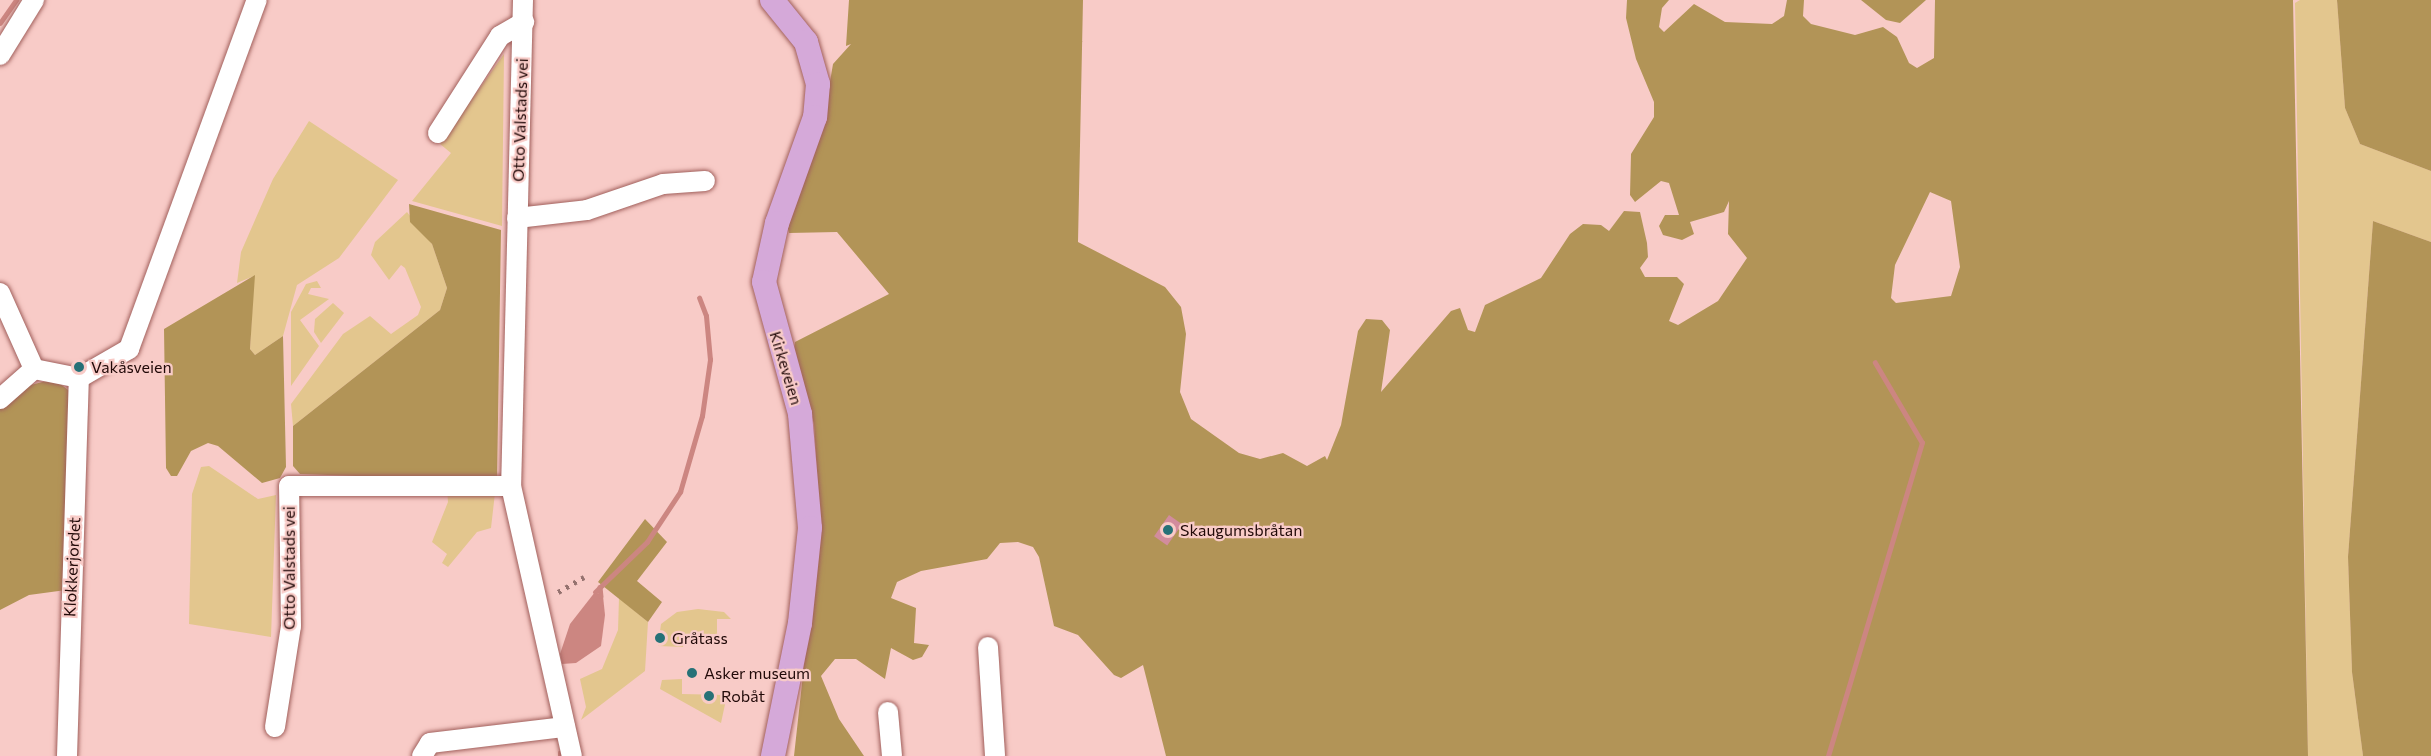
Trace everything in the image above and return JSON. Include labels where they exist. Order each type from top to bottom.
[{"type":"main road","name":"Kirkeveien","points":[[772,0],[806,42],[818,84],[815,117],[777,223],[764,282],[800,414],[810,528],[800,623],[773,756]]},
{"type":"street","points":[[0,55],[34,0]]},
{"type":"street","points":[[34,369],[79,378],[114,362],[136,337],[257,0]]},
{"type":"street","name":"Otto Valstads vei","points":[[524,0],[511,486],[572,756]]},
{"type":"street","name":"Otto Valstads vei","points":[[438,133],[500,36],[524,22]]},
{"type":"street","points":[[517,218],[587,210],[663,184],[705,181]]},
{"type":"street","points":[[0,293],[34,369]]},
{"type":"street","points":[[0,399],[34,369]]},
{"type":"street","name":"Klokkerjordet","points":[[67,756],[79,378]]},
{"type":"street","name":"Otto Valstads vei","points":[[275,727],[291,626],[289,486],[511,486]]},
{"type":"street","points":[[988,647],[995,756]]},
{"type":"street","points":[[888,712],[892,756]]},
{"type":"street","points":[[422,756],[430,743],[565,727]]},
{"type":"shaded area","points":[[849,0],[1083,0],[1078,242],[1165,287],[1181,307],[1186,334],[1180,392],[1191,419],[1239,453],[1260,459],[1283,453],[1307,466],[1325,456],[1327,460],[1341,425],[1358,331],[1366,319],[1382,320],[1390,330],[1381,392],[1451,311],[1460,308],[1468,330],[1475,332],[1485,305],[1541,278],[1570,234],[1583,224],[1601,225],[1609,231],[1624,211],[1640,212],[1647,243],[1648,257],[1640,268],[1645,277],[1677,277],[1684,284],[1669,321],[1678,325],[1718,301],[1747,258],[1728,234],[1729,201],[1724,212],[1690,222],[1694,234],[1682,240],[1663,235],[1659,226],[1665,215],[1679,215],[1669,183],[1661,181],[1635,202],[1630,195],[1631,154],[1654,117],[1654,102],[1636,59],[1626,18],[1627,0],[1669,0],[1662,8],[1659,27],[1664,32],[1694,4],[1725,22],[1772,24],[1784,16],[1787,0],[1804,0],[1803,16],[1811,24],[1855,35],[1883,27],[1897,37],[1909,63],[1917,68],[1934,58],[1935,0],[2293,0],[2308,756],[1166,756],[1143,665],[1121,678],[1114,675],[1078,635],[1054,626],[1039,557],[1033,547],[1018,542],[1000,543],[987,559],[921,571],[897,582],[891,598],[916,608],[914,643],[929,645],[922,657],[913,660],[891,648],[885,679],[856,659],[835,659],[821,676],[839,719],[864,756],[794,756],[820,520],[814,424],[793,356],[795,342],[889,294],[837,232],[789,233],[787,224],[824,117],[833,64],[851,44],[846,46]],"holes":[[[1930,192],[1951,201],[1960,267],[1951,296],[1896,303],[1891,298],[1895,265]]]},
{"type":"shaded area","points":[[1861,0],[1926,0],[1900,23],[1886,20]]},
{"type":"shaded area","points":[[2300,0],[2337,0],[2345,108],[2360,144],[2431,171],[2431,242],[2373,221],[2348,557],[2352,672],[2363,756],[2308,756],[2295,3]]},
{"type":"shaded area","points":[[2337,0],[2431,0],[2431,171],[2360,144],[2345,108]]},
{"type":"shaded area","points":[[504,54],[502,226],[412,201],[451,153],[440,144]]},
{"type":"shaded area","points":[[309,121],[398,180],[339,258],[297,285],[283,336],[255,355],[250,349],[254,276],[237,283],[241,252],[273,179]]},
{"type":"shaded area","points":[[409,204],[501,230],[497,481],[300,474],[293,466],[293,426],[440,310],[447,288],[432,244],[410,222]]},
{"type":"shaded area","points":[[407,212],[432,244],[447,288],[440,310],[293,426],[291,404],[343,334],[370,316],[391,334],[418,315],[421,307],[405,268],[401,265],[389,280],[371,255],[375,242]]},
{"type":"shaded area","points":[[2373,221],[2431,242],[2431,756],[2363,756],[2352,672],[2348,557]]},
{"type":"shaded area","points":[[255,275],[250,349],[255,355],[283,336],[286,467],[280,478],[262,483],[218,446],[208,443],[191,451],[177,476],[171,476],[166,468],[164,329]]},
{"type":"shaded area","points":[[317,281],[321,288],[311,288],[308,294],[329,299],[300,320],[319,346],[291,386],[291,312],[306,284]]},
{"type":"shaded area","points":[[333,303],[344,313],[321,343],[314,332],[315,319]]},
{"type":"shaded area","points":[[54,379],[72,393],[66,590],[29,595],[0,610],[0,409],[19,388]]},
{"type":"shaded area","points":[[209,466],[258,499],[276,495],[271,637],[189,624],[192,494],[201,467]]},
{"type":"shaded area","points":[[447,489],[495,493],[491,528],[477,532],[448,567],[442,563],[447,554],[432,542],[448,502]]},
{"type":"shaded area","points":[[645,519],[667,542],[637,581],[662,602],[648,622],[598,582]]},
{"type":"shaded area","points":[[595,592],[603,596],[605,615],[601,646],[576,663],[562,664],[560,654],[570,624]]},
{"type":"shaded area","points":[[619,598],[648,622],[645,671],[581,720],[586,707],[580,679],[602,669],[618,630]]},
{"type":"shaded area","points":[[698,609],[724,612],[731,619],[717,619],[717,634],[684,634],[683,647],[658,646],[661,624],[677,612]]},
{"type":"shaded area","points":[[682,679],[682,694],[727,695],[721,723],[660,689],[662,680]]},
{"type":"building","name":"Skaugumsbråtan","points":[[1169,515],[1182,524],[1167,545],[1154,536]]},
{"type":"waterway","points":[[0,23],[16,0]]},
{"type":"waterway","points":[[595,592],[647,542],[680,492],[702,416],[710,360],[706,316],[699,298]]},
{"type":"waterway","points":[[1828,756],[1922,443],[1875,363]]},
{"type":"waterway","points":[[600,587],[601,596]]},
{"type":"railway","points":[[558,592],[584,577]]},
{"type":"place","name":"Vakåsveien","points":[[79,367]]},
{"type":"place","name":"Skaugumsbråtan","points":[[1168,530]]},
{"type":"place","name":"Gråtass","points":[[660,638]]},
{"type":"place","name":"Asker museum","points":[[692,673]]},
{"type":"place","name":"Robåt","points":[[709,696]]}]
